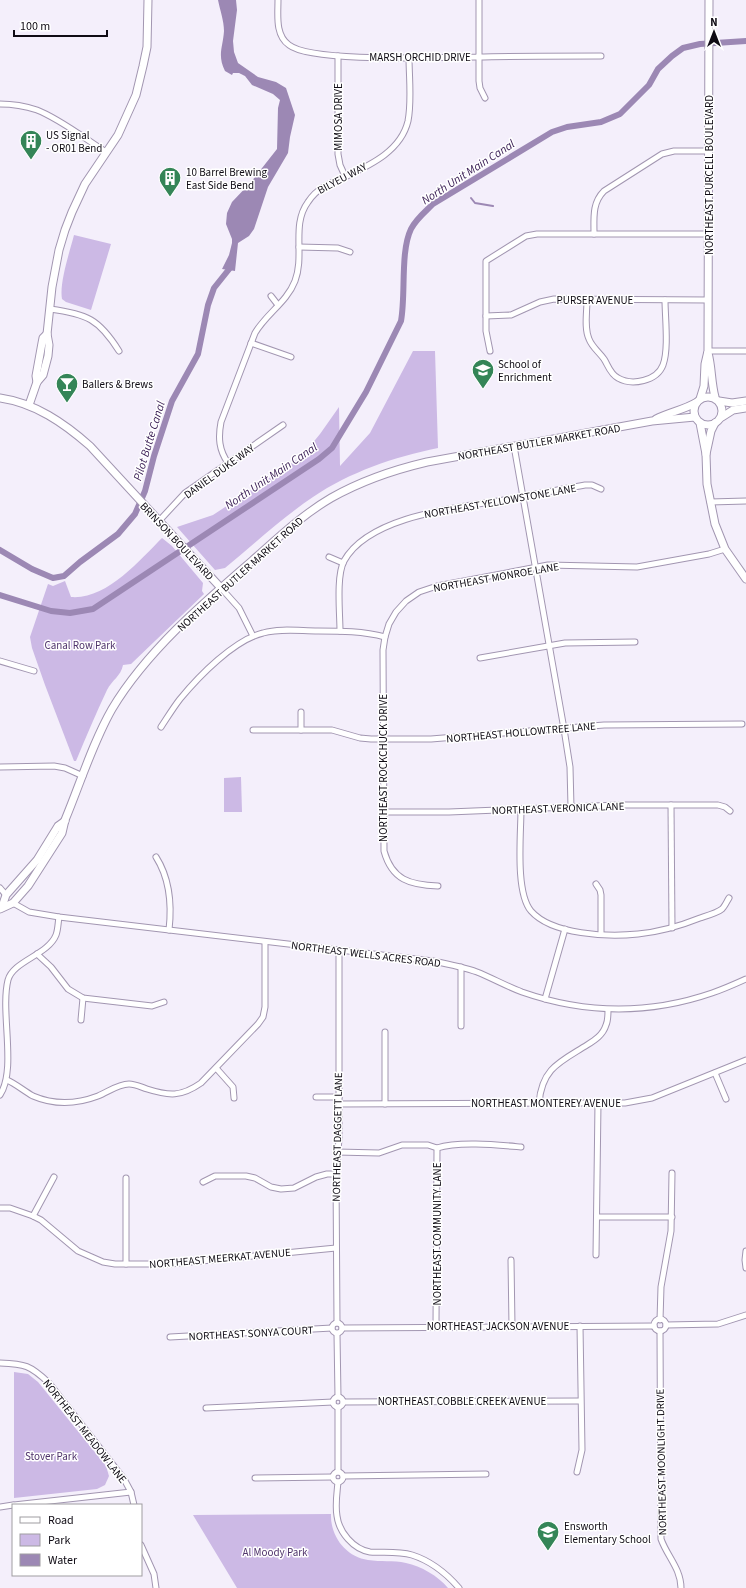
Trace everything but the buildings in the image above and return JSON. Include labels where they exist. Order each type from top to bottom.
[{"type":"street","points":[[29,405],[37,382],[43,375],[48,356],[49,338],[47,334],[55,267],[65,230],[85,184],[118,134],[136,95],[146,47],[148,0]]},
{"type":"street","name":"MARSH ORCHID DRIVE","points":[[278,0],[278,20],[283,39],[290,46],[301,50],[338,56],[601,56]]},
{"type":"street","points":[[479,0],[480,88],[485,98]]},
{"type":"street","name":"NORTHEAST PURCELL BOULEVARD","points":[[698,401],[704,386],[705,364],[708,351],[709,0]]},
{"type":"street","name":"MIMOSA DRIVE","points":[[338,56],[338,154],[340,165],[345,176]]},
{"type":"street","name":"BILYEU WAY","points":[[228,463],[223,455],[220,445],[219,434],[221,422],[251,343],[260,325],[289,292],[295,281],[299,268],[299,220],[307,202],[315,192],[386,154],[396,144],[408,121],[409,57]]},
{"type":"street","points":[[0,104],[18,105],[37,110],[52,117],[106,152]]},
{"type":"street","points":[[594,234],[595,206],[600,195],[604,191],[662,154],[668,152],[708,151]]},
{"type":"street","points":[[490,351],[486,331],[486,261],[522,238],[531,234],[708,234]]},
{"type":"street","points":[[299,247],[338,248],[350,252]]},
{"type":"street","points":[[271,296],[278,305]]},
{"type":"street","name":"PURSER AVENUE","points":[[486,316],[511,315],[546,300],[708,300]]},
{"type":"street","points":[[587,300],[587,330],[589,340],[595,350],[603,358],[614,376],[624,381],[631,382],[648,379],[654,376],[662,366],[666,353],[665,300]]},
{"type":"street","points":[[50,309],[71,312],[86,317],[106,331],[119,351]]},
{"type":"street","points":[[251,343],[291,357]]},
{"type":"street","points":[[708,351],[746,351]]},
{"type":"street","name":"NORTHEAST PURCELL BOULEVARD","points":[[708,351],[712,364],[712,386],[717,399]]},
{"type":"street","points":[[746,401],[732,403],[708,396],[698,401],[694,411],[698,420],[706,454],[706,484],[715,524],[725,549],[746,579]]},
{"type":"street","name":"BRINSON BOULEVARD","points":[[0,398],[29,405],[73,431],[90,446],[221,588]]},
{"type":"street","points":[[717,399],[723,407],[722,416]]},
{"type":"street","name":"NORTHEAST BUTLER MARKET ROAD","points":[[652,421],[698,401]]},
{"type":"street","points":[[706,454],[715,423],[722,416],[733,410],[746,408]]},
{"type":"street","points":[[698,420],[708,425],[715,423]]},
{"type":"street","name":"NORTHEAST BUTLER MARKET ROAD","points":[[1,908],[13,903],[28,886],[53,850],[62,834],[65,820],[104,725],[128,684],[168,639],[221,588],[298,521],[330,499],[361,483],[402,468],[427,462],[652,421],[698,420]]},
{"type":"street","name":"DANIEL DUKE WAY","points":[[159,521],[185,493],[283,425]]},
{"type":"street","points":[[514,446],[564,729],[570,767],[571,807]]},
{"type":"street","name":"NORTHEAST YELLOWSTONE LANE","points":[[340,631],[340,584],[343,563],[351,551],[363,539],[391,525],[434,512],[585,485],[592,485],[601,489]]},
{"type":"street","points":[[710,502],[746,501]]},
{"type":"street","name":"NORTHEAST MONROE LANE","points":[[385,637],[389,624],[396,612],[406,601],[419,592],[437,586],[536,567],[562,564],[637,567],[709,554],[725,549]]},
{"type":"street","points":[[329,557],[343,563]]},
{"type":"street","points":[[221,588],[239,608],[253,636]]},
{"type":"street","points":[[161,727],[179,700],[199,678],[238,644],[253,636],[276,631],[340,631],[369,633],[385,637]]},
{"type":"street","name":"NORTHEAST ROCKCHUCK DRIVE","points":[[385,637],[383,650],[384,851],[387,862],[399,877],[409,883],[423,886],[438,886]]},
{"type":"street","points":[[480,658],[549,645],[575,642],[635,642]]},
{"type":"street","points":[[0,661],[34,671]]},
{"type":"street","points":[[301,712],[301,730]]},
{"type":"street","name":"NORTHEAST HOLLOWTREE LANE","points":[[253,730],[332,730],[360,738],[383,739],[453,738],[626,724],[742,724]]},
{"type":"street","points":[[0,767],[54,766],[65,768],[83,776]]},
{"type":"street","name":"NORTHEAST VERONICA LANE","points":[[383,812],[449,812],[618,805],[725,806],[730,811]]},
{"type":"street","points":[[671,805],[672,928]]},
{"type":"street","points":[[521,809],[521,877],[524,900],[539,918],[565,929],[601,934],[638,934],[672,928],[722,909],[729,898]]},
{"type":"street","name":"NORTHEAST BUTLER MARKET ROAD","points":[[1,908],[6,895],[37,860],[58,826],[65,820]]},
{"type":"street","points":[[13,903],[15,895],[40,864],[58,826]]},
{"type":"street","points":[[156,857],[164,869],[170,897],[171,910],[168,930]]},
{"type":"street","points":[[596,884],[601,895],[601,934]]},
{"type":"street","points":[[0,888],[6,895]]},
{"type":"street","name":"NORTHEAST WELLS ACRES ROAD","points":[[6,895],[13,903],[29,912],[59,917],[433,961],[477,972],[522,992],[545,999],[570,1005],[608,1010],[650,1008],[681,1002],[713,993],[746,979]]},
{"type":"street","points":[[0,1095],[7,1080],[6,998],[8,980],[14,969],[38,954],[56,936],[59,917]]},
{"type":"street","points":[[545,999],[565,929]]},
{"type":"street","points":[[7,1080],[32,1095],[48,1101],[68,1103],[81,1102],[129,1084],[162,1094],[177,1094],[190,1091],[201,1083],[216,1068],[263,1017],[265,1006],[265,942]]},
{"type":"street","name":"NORTHEAST DAGGETT LANE","points":[[337,1323],[336,1174],[339,1104],[339,950]]},
{"type":"street","points":[[38,954],[68,988],[83,998],[152,1006],[164,1002]]},
{"type":"street","points":[[461,967],[461,1026]]},
{"type":"street","points":[[81,1020],[83,998]]},
{"type":"street","points":[[540,1103],[541,1089],[547,1074],[560,1062],[598,1038],[606,1026],[608,1010]]},
{"type":"street","points":[[385,1032],[385,1104]]},
{"type":"street","name":"NORTHEAST MONTEREY AVENUE","points":[[339,1104],[625,1103],[652,1098],[746,1060]]},
{"type":"street","points":[[216,1068],[233,1087],[234,1098]]},
{"type":"street","points":[[714,1073],[726,1099]]},
{"type":"street","points":[[316,1097],[339,1097]]},
{"type":"street","points":[[596,1256],[598,1103]]},
{"type":"street","name":"NORTHEAST COMMUNITY LANE","points":[[337,1152],[378,1153],[402,1145],[428,1145],[437,1148],[436,1326]]},
{"type":"street","points":[[437,1148],[455,1145],[501,1145],[521,1147]]},
{"type":"street","points":[[660,1320],[661,1286],[671,1231],[672,1173]]},
{"type":"street","points":[[203,1182],[215,1176],[246,1176],[255,1178],[271,1187],[281,1189],[294,1188],[316,1177],[336,1174]]},
{"type":"street","points":[[33,1216],[54,1178]]},
{"type":"street","points":[[126,1178],[126,1264]]},
{"type":"street","name":"NORTHEAST MEERKAT AVENUE","points":[[0,1208],[10,1208],[41,1220],[78,1251],[103,1262],[126,1264],[170,1264],[336,1248]]},
{"type":"street","points":[[597,1217],[672,1217]]},
{"type":"street","points":[[746,1250],[746,1268]]},
{"type":"street","points":[[511,1260],[512,1326]]},
{"type":"street","points":[[666,1325],[718,1324],[746,1315]]},
{"type":"street","points":[[660,1320],[664,1321],[666,1325]]},
{"type":"street","points":[[660,1320],[655,1322],[654,1326],[657,1330],[664,1330],[666,1325]]},
{"type":"street","points":[[337,1334],[342,1331],[341,1325],[337,1323],[334,1324],[332,1328],[337,1334],[338,1397]]},
{"type":"street","name":"NORTHEAST JACKSON AVENUE","points":[[342,1328],[436,1326],[654,1326]]},
{"type":"street","points":[[577,1472],[582,1450],[580,1401],[580,1326]]},
{"type":"street","name":"NORTHEAST SONYA COURT","points":[[170,1338],[332,1328]]},
{"type":"street","name":"NORTHEAST MOONLIGHT DRIVE","points":[[660,1331],[661,1539],[664,1548],[678,1570],[682,1588]]},
{"type":"street","name":"NORTHEAST MEADOW LANE","points":[[0,1363],[23,1364],[35,1370],[49,1382],[124,1479],[131,1492],[134,1504]]},
{"type":"street","points":[[338,1397],[342,1399],[343,1402],[338,1408],[338,1472]]},
{"type":"street","points":[[206,1408],[332,1402],[338,1397]]},
{"type":"street","name":"NORTHEAST COBBLE CREEK AVENUE","points":[[343,1402],[580,1401]]},
{"type":"street","points":[[332,1402],[335,1407],[338,1408]]},
{"type":"street","points":[[338,1472],[343,1476],[486,1474]]},
{"type":"street","points":[[255,1478],[332,1477],[338,1472]]},
{"type":"street","points":[[343,1476],[342,1480],[338,1482],[337,1516],[345,1537],[355,1546],[368,1552],[398,1552],[412,1555],[442,1570],[459,1588]]},
{"type":"street","points":[[332,1477],[333,1480],[338,1482]]},
{"type":"street","points":[[22,1504],[131,1492]]},
{"type":"street","points":[[0,1506],[12,1505]]},
{"type":"street","points":[[142,1547],[154,1574],[156,1588]]},
{"type":"green space","points":[[74,235],[111,244],[91,310],[66,302],[62,299],[61,292],[63,276]]},
{"type":"green space","points":[[413,351],[435,351],[438,448],[373,466],[327,488],[268,531],[225,568],[215,570],[177,527],[213,515],[301,457],[320,434],[339,407],[340,466],[370,433]]},
{"type":"green space","name":"Canal Row Park","points":[[162,538],[172,546],[203,583],[202,591],[204,594],[131,664],[123,665],[122,669],[107,690],[76,761],[74,761],[45,685],[32,648],[30,637],[48,584],[53,586],[65,581],[71,597],[84,596],[97,592],[109,586],[132,568]]},
{"type":"green space","points":[[241,777],[242,812],[224,812],[224,778]]},
{"type":"green space","name":"Stover Park","points":[[14,1372],[28,1374],[38,1382],[106,1466],[109,1476],[105,1485],[97,1489],[14,1498]]},
{"type":"green space","name":"Al Moody Park","points":[[331,1514],[331,1522],[336,1537],[346,1550],[353,1555],[368,1560],[412,1564],[434,1576],[448,1588],[237,1588],[193,1515]]},
{"type":"water","points":[[218,0],[236,0],[237,10],[233,41],[234,52],[238,63],[258,77],[276,82],[286,88],[295,115],[288,153],[268,187],[254,229],[249,236],[238,243],[235,271],[222,269],[229,255],[232,243],[232,239],[226,224],[227,213],[232,202],[251,182],[277,149],[278,108],[280,100],[273,94],[252,85],[245,76],[239,73],[233,73],[232,75],[225,71],[221,60],[224,27]]},
{"type":"waterway","name":"North Unit Main Canal","points":[[0,595],[51,611],[70,613],[93,609],[319,459],[332,448],[366,392],[401,321],[404,261],[408,238],[413,225],[433,204],[552,132],[567,127],[601,122],[620,114],[649,85],[658,69],[683,48],[700,44],[746,41]]},
{"type":"waterway","points":[[471,198],[475,203],[493,206]]},
{"type":"waterway","name":"Pilot Butte Canal","points":[[0,550],[32,569],[53,578],[64,576],[80,562],[118,534],[135,514],[145,491],[154,456],[172,401],[198,354],[208,305],[214,288],[230,268],[231,263]]},
{"type":"place","name":"US Signal - OR01 Bend","points":[[31,160]]},
{"type":"place","name":"10 Barrel Brewing East Side Bend","points":[[170,198]]},
{"type":"place","name":"School of Enrichment","points":[[483,390]]},
{"type":"place","name":"Ballers & Brews","points":[[67,404]]},
{"type":"place","name":"Ensworth Elementary School","points":[[548,1552]]}]
